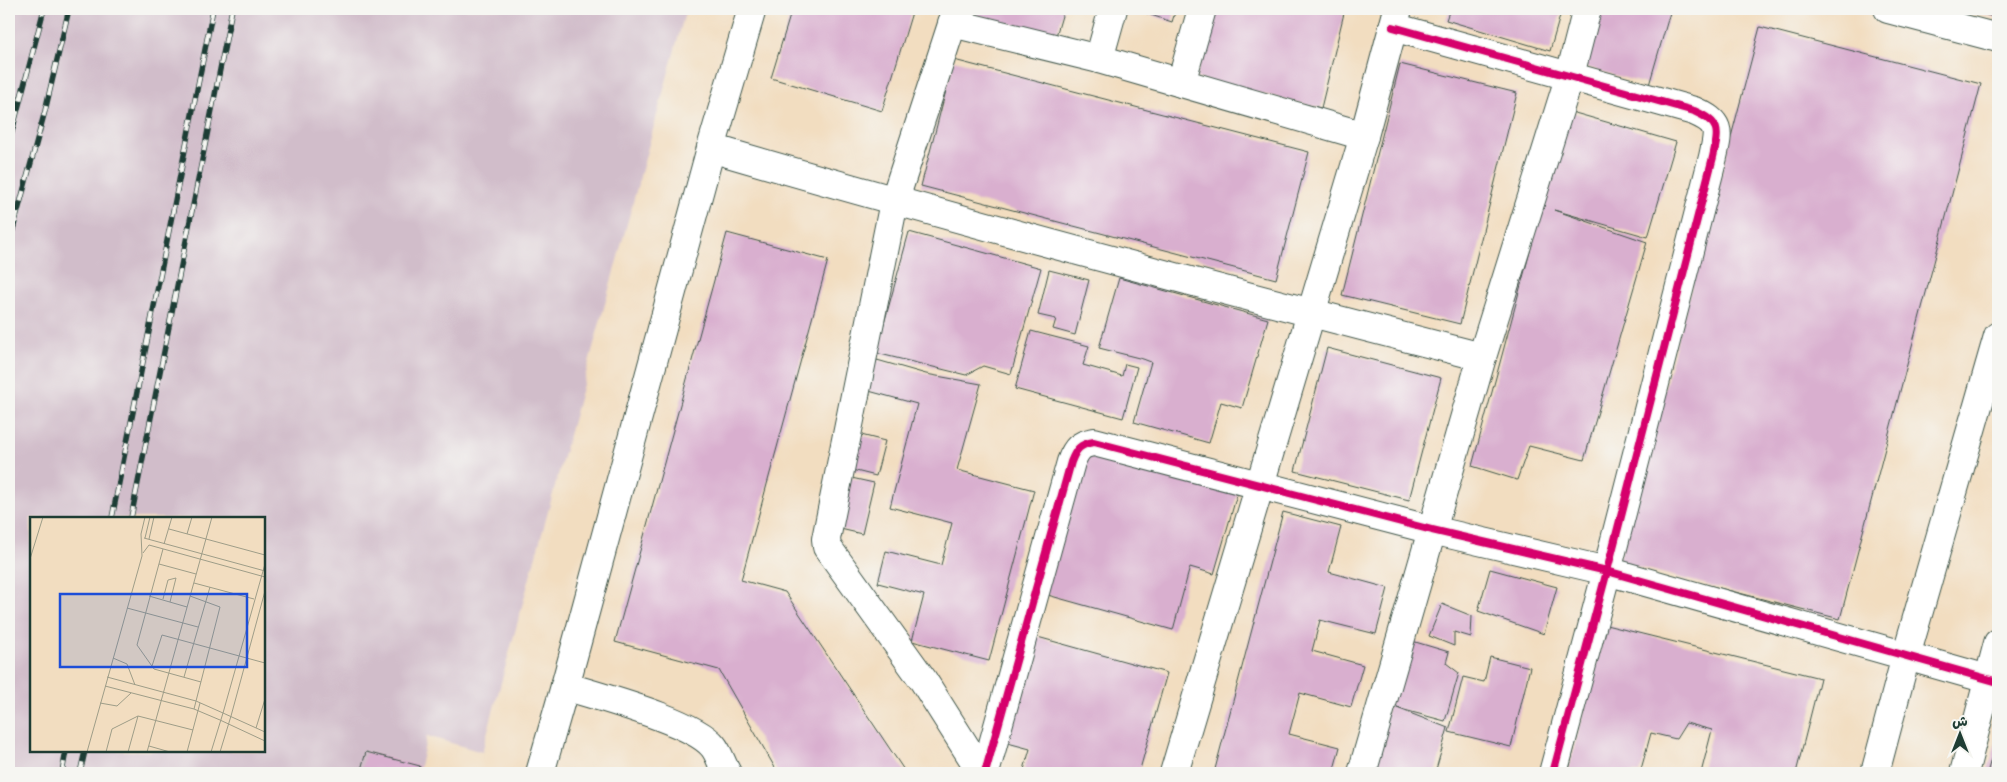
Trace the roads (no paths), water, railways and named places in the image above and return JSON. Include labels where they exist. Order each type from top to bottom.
[{"type":"street","points":[[540,773],[711,148],[752,9]]},
{"type":"street","points":[[1099,59],[1113,9]]},
{"type":"street","points":[[1181,83],[1202,9]]},
{"type":"street","points":[[1362,773],[1482,357],[1570,76],[1587,9]]},
{"type":"street","points":[[1888,9],[1998,38]]},
{"type":"street","points":[[983,773],[923,680],[833,555],[826,540],[894,202],[954,16],[1364,136]]},
{"type":"street","points":[[1174,773],[1312,314],[1364,136],[1395,18],[1570,76],[1694,111],[1710,118],[1716,126],[1717,140],[1713,157],[1553,773]]},
{"type":"street","points":[[711,148],[894,202],[1312,314],[1482,357]]},
{"type":"street","points":[[1875,773],[1906,656],[1998,336]]},
{"type":"street","points":[[983,773],[1075,451],[1082,444],[1094,442],[1432,530],[1607,571],[1993,680]]},
{"type":"street","points":[[1964,773],[1993,680],[1998,643]]},
{"type":"street","points":[[565,686],[677,723],[696,732],[713,746],[726,773]]},
{"type":"railway","points":[[9,143],[44,9]]},
{"type":"railway","points":[[9,244],[45,111],[69,9]]},
{"type":"railway","points":[[112,517],[213,9]]},
{"type":"railway","points":[[131,517],[232,9]]},
{"type":"railway","points":[[62,773],[66,752]]},
{"type":"railway","points":[[80,773],[85,752]]}]
